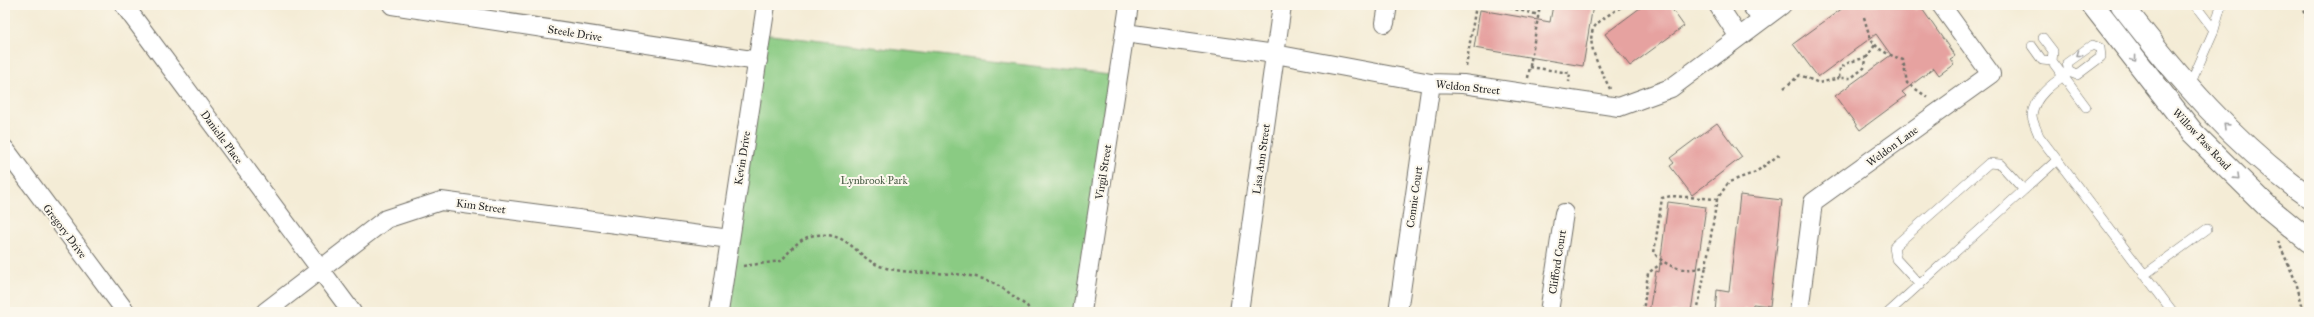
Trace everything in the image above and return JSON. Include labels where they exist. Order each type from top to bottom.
[{"type":"main road","name":"Willow Pass Road","points":[[2093,5],[2108,42],[2192,133],[2266,204],[2309,241]]},
{"type":"main road","points":[[2122,5],[2172,70],[2188,88],[2254,154],[2309,197]]},
{"type":"street","name":"Danielle Place","points":[[124,5],[352,312]]},
{"type":"street","name":"Steele Drive","points":[[392,5],[758,61]]},
{"type":"street","name":"Kevin Drive","points":[[719,312],[766,5]]},
{"type":"street","name":"Virgil Street","points":[[1082,312],[1129,5]]},
{"type":"street","name":"Lisa Ann Street","points":[[1239,312],[1282,5]]},
{"type":"street","points":[[1385,23],[1388,5]]},
{"type":"street","points":[[1718,5],[1739,36]]},
{"type":"street","points":[[1751,5],[1762,20]]},
{"type":"street","name":"Weldon Street","points":[[1125,33],[1275,54],[1431,83],[1463,84],[1566,101],[1619,107],[1670,88],[1782,5]]},
{"type":"street","name":"Weldon Lane","points":[[1799,312],[1813,202],[1991,74],[1941,5]]},
{"type":"street","name":"Connie Court","points":[[1398,312],[1431,83]]},
{"type":"street","name":"Gregory Drive","points":[[5,150],[126,312]]},
{"type":"street","name":"Kim Street","points":[[265,312],[386,219],[441,201],[730,239]]},
{"type":"street","name":"Clifford Court","points":[[1549,312],[1564,213]]},
{"type":"lane","points":[[2196,5],[2214,30]]},
{"type":"lane","points":[[2188,88],[2214,30],[2221,5]]},
{"type":"lane","points":[[2042,38],[2053,51],[2052,61]]},
{"type":"lane","points":[[2066,74],[2077,75],[2101,58],[2108,42]]},
{"type":"lane","points":[[2108,42],[2092,45],[2067,63],[2066,74],[2037,101],[2032,116],[2039,136],[2056,161],[2173,312]]},
{"type":"lane","points":[[2032,46],[2042,60],[2052,61],[2066,74],[2086,106]]},
{"type":"lane","points":[[1889,312],[2056,161]]},
{"type":"lane","points":[[1920,285],[1896,259],[1894,248],[1897,244],[1989,162],[2000,164],[2024,190]]},
{"type":"lane","points":[[2144,275],[2207,228]]},
{"type":"path","points":[[1463,84],[1476,5]]},
{"type":"path","points":[[1498,5],[1539,15]]},
{"type":"path","points":[[1526,94],[1540,5]]},
{"type":"path","points":[[1619,107],[1592,50],[1595,26],[1624,5]]},
{"type":"path","points":[[2302,5],[2309,25]]},
{"type":"path","points":[[1864,17],[1869,37],[1880,51],[1903,60],[1907,83],[1944,108]]},
{"type":"path","points":[[1784,88],[1800,75],[1819,83],[1839,78],[1851,78],[1864,68],[1867,57],[1876,45]]},
{"type":"path","points":[[1839,78],[1840,68],[1850,62],[1867,57]]},
{"type":"path","points":[[1530,67],[1570,73],[1566,101]]},
{"type":"path","points":[[1697,312],[1717,199],[1729,182],[1756,172],[1780,154]]},
{"type":"path","points":[[1706,266],[1697,269],[1679,269],[1662,263],[1654,254],[1662,198],[1670,196],[1717,199]]},
{"type":"path","points":[[726,266],[754,266],[781,261],[802,238],[817,235],[840,238],[880,266],[921,272],[948,273],[989,281],[1027,306],[1031,312]]},
{"type":"path","points":[[2277,239],[2296,282],[2304,312]]},
{"type":"path","points":[[1644,312],[1648,273],[1662,263]]},
{"type":"green space","name":"Lynbrook Park","points":[[762,34],[1118,76],[1082,312],[719,312]]},
{"type":"building","points":[[1553,5],[1593,5],[1583,66],[1474,48],[1480,10],[1550,22]]},
{"type":"building","points":[[1644,5],[1669,5],[1684,26],[1630,66],[1605,34]]},
{"type":"building","points":[[1847,5],[1911,5],[1915,10],[1920,6],[1955,56],[1950,59],[1954,64],[1939,75],[1934,68],[1902,92],[1906,96],[1860,130],[1835,96],[1891,55],[1876,34],[1818,77],[1793,44]]},
{"type":"building","points":[[1717,123],[1742,157],[1692,195],[1670,166],[1674,163],[1670,158]]},
{"type":"building","points":[[1740,195],[1782,200],[1770,306],[1753,304],[1752,310],[1745,309],[1744,312],[1715,312],[1717,290],[1729,292]]},
{"type":"building","points":[[1668,202],[1706,207],[1691,312],[1649,312],[1656,271],[1659,272]]}]
